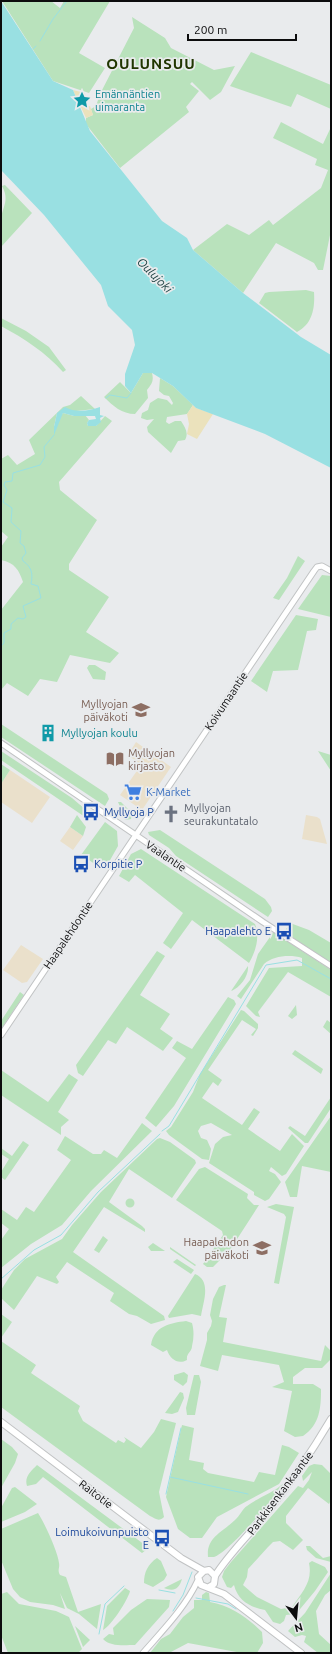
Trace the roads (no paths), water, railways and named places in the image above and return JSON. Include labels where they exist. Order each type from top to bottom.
[{"type":"main road","name":"Parkkisenkankaantie","points":[[206,1587],[215,1579],[223,1563],[269,1510],[313,1449],[331,1419]]},
{"type":"main road","name":"Raitotie","points":[[1,1422],[181,1558],[206,1571],[215,1579]]},
{"type":"main road","name":"Parkkisenkankaantie","points":[[198,1579],[206,1571],[223,1563]]},
{"type":"main road","points":[[191,1564],[198,1579],[206,1587],[224,1594],[301,1653]]},
{"type":"main road","points":[[215,1579],[224,1594]]},
{"type":"street","name":"Koivumaantie","points":[[136,835],[317,567],[322,566],[331,571]]},
{"type":"street","name":"Vaalantie","points":[[1,743],[331,966]]},
{"type":"street","name":"Haapalehdontie","points":[[1,1035],[136,835]]},
{"type":"street","points":[[143,1653],[191,1594],[198,1579]]},
{"type":"street","points":[[191,1594],[206,1587]]},
{"type":"water","name":"Oulujoki","points":[[1,1],[53,81],[73,90],[90,131],[162,221],[187,238],[193,250],[243,293],[301,337],[331,355],[331,468],[265,434],[196,408],[173,386],[152,373],[143,373],[131,393],[125,386],[125,374],[135,345],[132,330],[108,306],[101,285],[44,215],[1,170]]},
{"type":"water","points":[[65,407],[82,411],[100,407],[100,415],[104,416],[100,418],[101,422],[96,426],[88,426],[87,423],[89,420],[96,419],[95,416],[74,416],[63,413],[54,435],[57,413]]},
{"type":"waterway","points":[[40,41],[53,19],[67,1]]},
{"type":"waterway","points":[[33,49],[36,46]]},
{"type":"waterway","points":[[106,398],[110,395],[127,398],[131,393]]},
{"type":"waterway","points":[[1,646],[4,643],[4,633],[11,629],[11,624],[18,618],[23,619],[26,617],[23,606],[41,598],[38,586],[31,584],[31,571],[22,558],[26,553],[24,546],[20,543],[21,531],[11,522],[12,508],[3,502],[7,490],[4,485],[5,482],[12,481],[13,473],[40,465],[45,457],[44,447],[54,435]]},
{"type":"waterway","points":[[162,1131],[169,1126],[266,965],[297,960],[331,979]]},
{"type":"waterway","points":[[1,1279],[34,1250],[61,1235],[98,1192],[160,1134]]},
{"type":"waterway","points":[[166,1494],[181,1428]]},
{"type":"waterway","points":[[170,1477],[248,1494]]},
{"type":"waterway","points":[[173,1611],[183,1595],[192,1572]]},
{"type":"waterway","points":[[99,1634],[105,1604],[124,1586]]},
{"type":"waterway","points":[[159,1590],[175,1593]]},
{"type":"waterway","points":[[196,1598],[228,1604],[236,1609]]},
{"type":"place","name":"Emännäntien uimaranta","points":[[82,100]]},
{"type":"place","name":"Myllyojan päiväkoti","points":[[141,710]]},
{"type":"place","name":"Myllyojan koulu","points":[[48,733]]},
{"type":"place","name":"Myllyojan kirjasto","points":[[115,759]]},
{"type":"place","name":"K-Market","points":[[133,792]]},
{"type":"place","name":"Myllyoja P","points":[[91,812]]},
{"type":"place","name":"Myllyojan seurakuntatalo","points":[[171,814]]},
{"type":"place","name":"Korpitie P","points":[[81,864]]},
{"type":"place","name":"Haapalehto E","points":[[284,931]]},
{"type":"place","name":"Haapalehdon päiväkoti","points":[[262,1248]]},
{"type":"place","name":"Loimukoivunpuisto E","points":[[162,1538]]},
{"type":"district","name":"OULUNSUU","points":[[151,63]]}]
